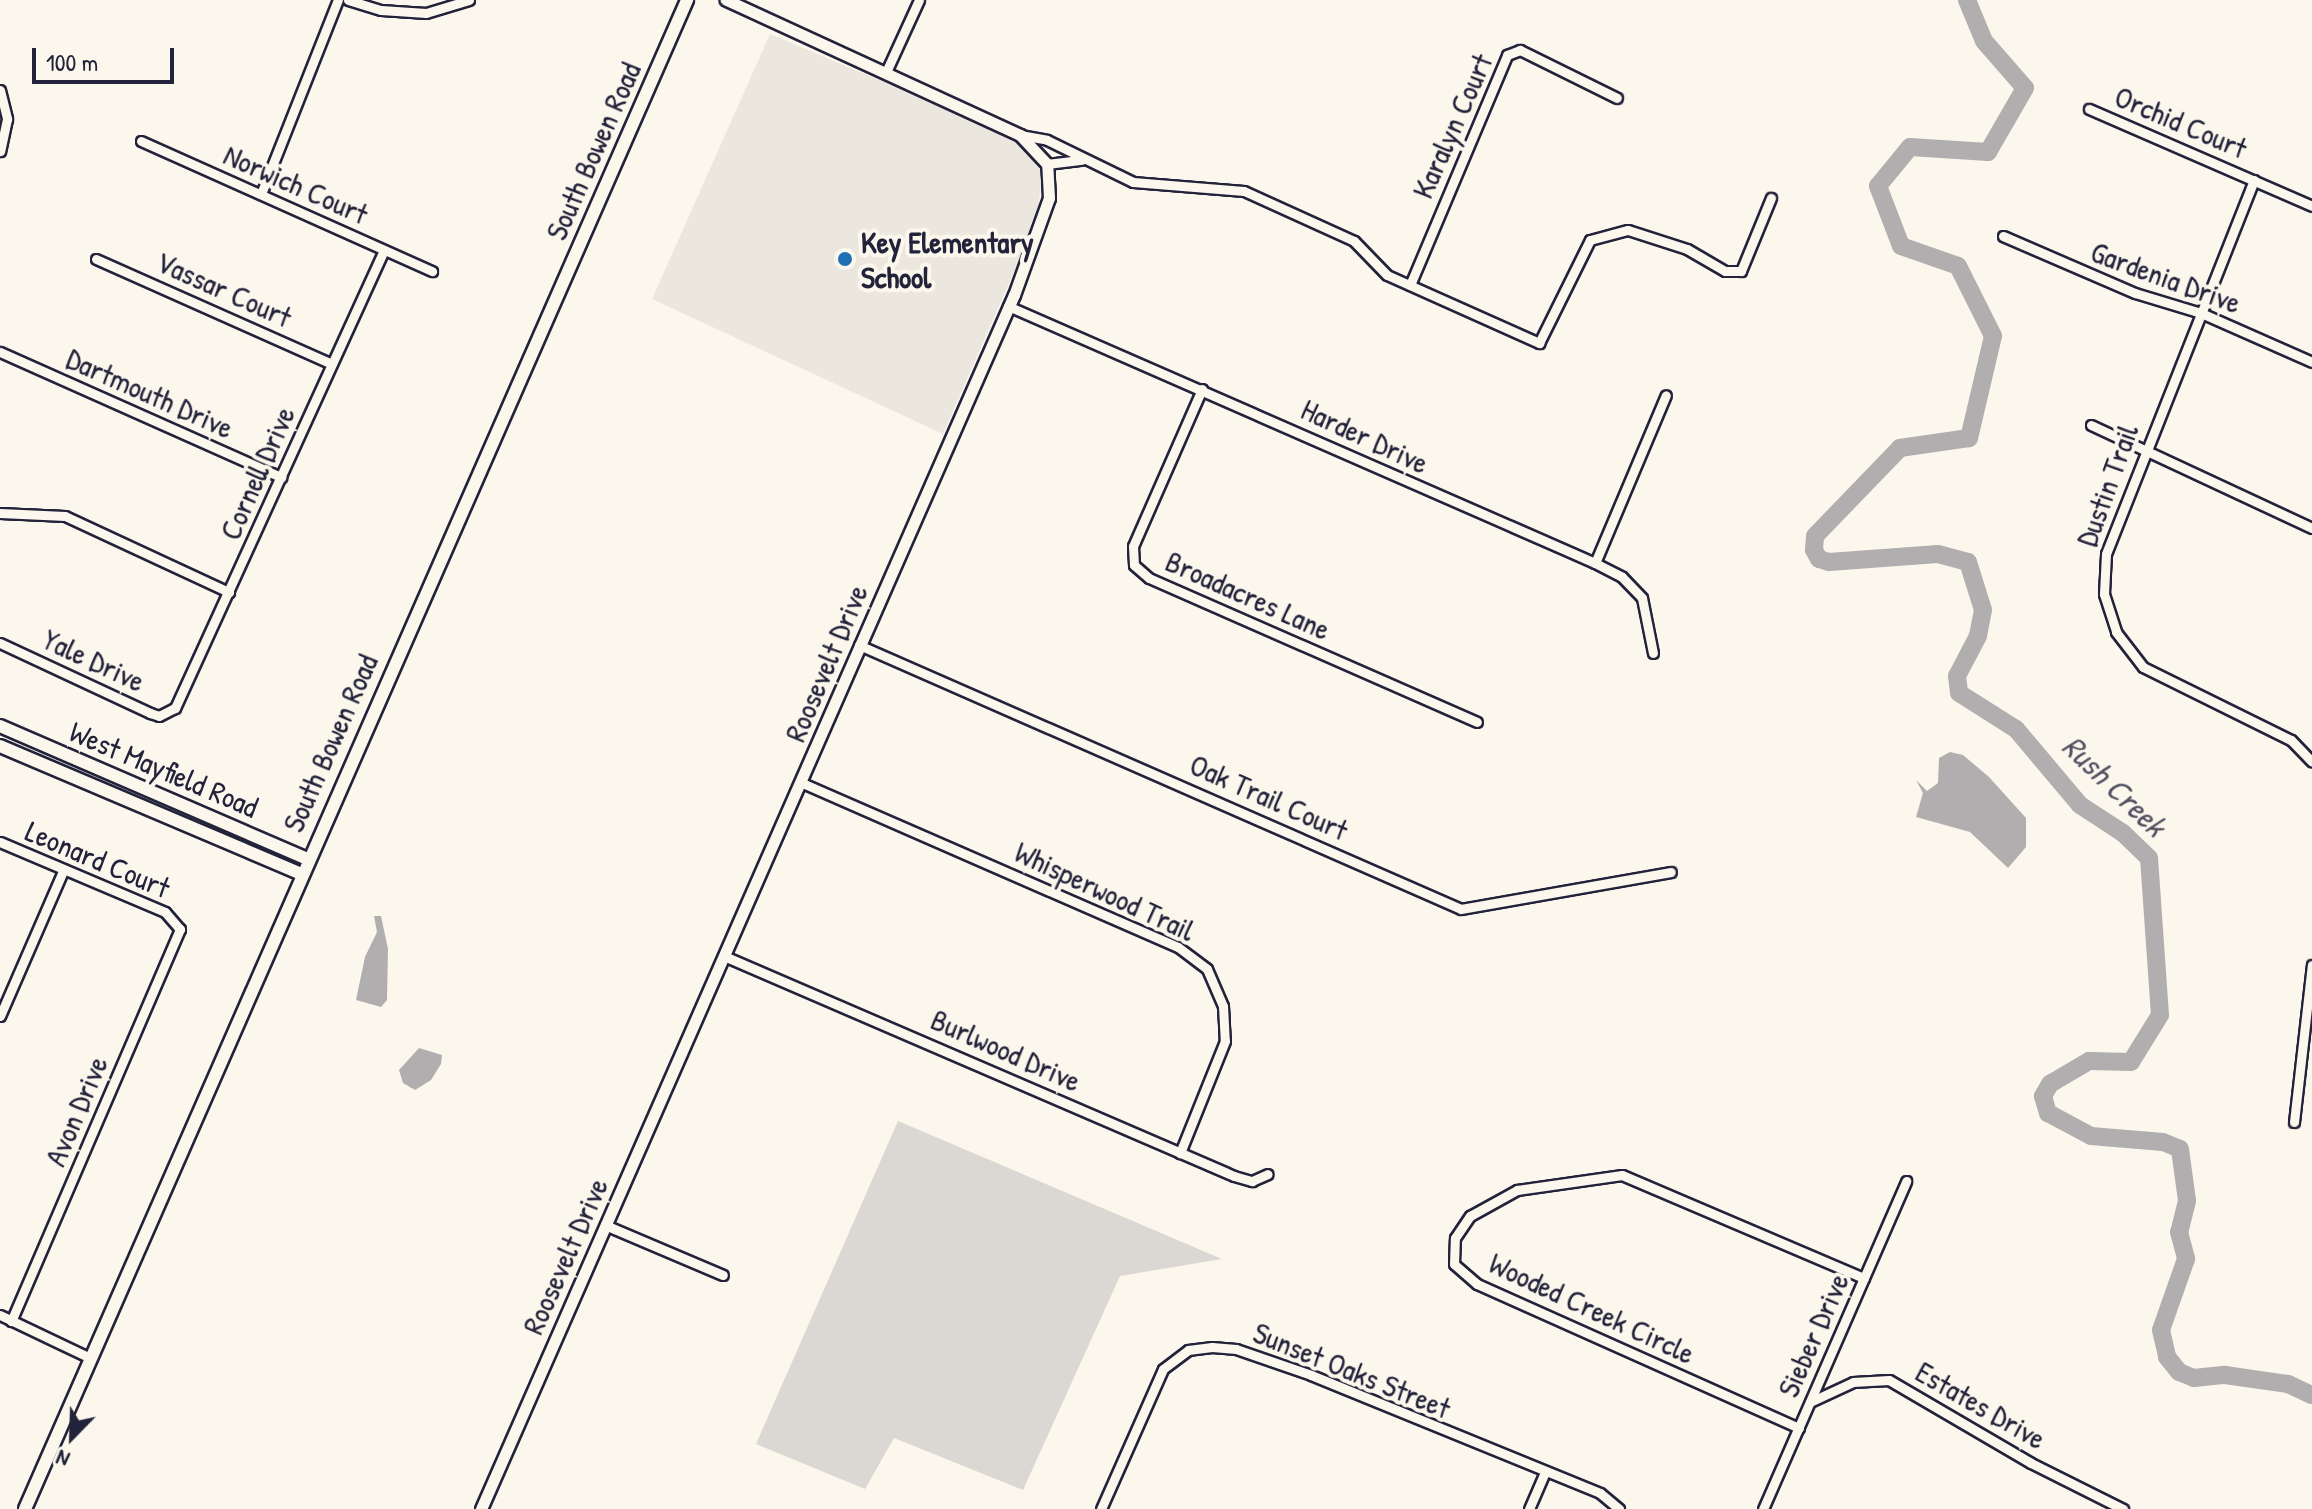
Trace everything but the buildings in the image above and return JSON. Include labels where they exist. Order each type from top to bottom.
[{"type":"main road","name":"South Bowen Road","points":[[25,1509],[687,0]]},
{"type":"main road","name":"West Mayfield Road","points":[[0,726],[308,859]]},
{"type":"main road","points":[[0,746],[302,874]]},
{"type":"street","points":[[261,194],[338,0]]},
{"type":"street","points":[[348,0],[405,13],[446,9],[469,0]]},
{"type":"street","points":[[726,0],[1020,135],[1047,140],[1133,182],[1244,191],[1354,241],[1387,275],[1539,343],[1590,240],[1628,230],[1687,249],[1725,271],[1741,271],[1771,198]]},
{"type":"street","points":[[886,72],[919,0]]},
{"type":"street","name":"Karalyn Court","points":[[1410,285],[1507,55],[1520,50],[1617,98]]},
{"type":"street","points":[[0,90],[7,119],[0,151]]},
{"type":"street","name":"Orchid Court","points":[[2089,109],[2312,206]]},
{"type":"street","points":[[1020,135],[1047,164],[1086,160]]},
{"type":"street","name":"Norwich Court","points":[[141,141],[432,271]]},
{"type":"street","name":"Roosevelt Drive","points":[[481,1509],[1008,306],[1049,198],[1047,164]]},
{"type":"street","name":"Dustin Trail","points":[[2254,180],[2145,451],[2102,570],[2104,594],[2116,632],[2135,659],[2155,676],[2291,740],[2312,762]]},
{"type":"street","name":"Gardenia Drive","points":[[2003,236],[2135,293],[2201,313],[2312,362]]},
{"type":"street","name":"Cornell Drive","points":[[168,713],[179,702],[384,250]]},
{"type":"street","name":"Vassar Court","points":[[96,259],[332,364]]},
{"type":"street","name":"Harder Drive","points":[[1008,306],[1202,389],[1622,577],[1642,598],[1653,653]]},
{"type":"street","name":"Dartmouth Drive","points":[[0,352],[281,477]]},
{"type":"street","name":"Broadacres Lane","points":[[1202,389],[1133,546],[1134,565],[1149,578],[1477,722]]},
{"type":"street","points":[[1595,563],[1666,395]]},
{"type":"street","points":[[2091,425],[2312,528]]},
{"type":"street","points":[[0,513],[65,516],[229,592]]},
{"type":"street","name":"Yale Drive","points":[[0,643],[150,713],[168,713]]},
{"type":"street","name":"Oak Trail Court","points":[[859,645],[1461,909],[1671,872]]},
{"type":"street","name":"Whisperwood Trail","points":[[800,782],[1178,947],[1207,969],[1223,1006],[1225,1041],[1180,1153]]},
{"type":"street","name":"Leonard Court","points":[[0,842],[176,920]]},
{"type":"street","points":[[0,1016],[64,869]]},
{"type":"street","name":"Avon Drive","points":[[11,1321],[179,934],[176,920]]},
{"type":"street","name":"Burlwood Drive","points":[[724,956],[1180,1153],[1252,1181],[1268,1174]]},
{"type":"street","points":[[2294,1122],[2312,965]]},
{"type":"street","name":"Wooded Creek Circle","points":[[1799,1428],[1477,1284],[1454,1264],[1455,1238],[1470,1216],[1517,1190],[1622,1175],[1864,1278]]},
{"type":"street","name":"Sieber Drive","points":[[1763,1509],[1906,1181]]},
{"type":"street","points":[[605,1225],[723,1275]]},
{"type":"street","points":[[0,1315],[90,1358]]},
{"type":"street","name":"Sunset Oaks Street","points":[[1101,1509],[1163,1369],[1177,1355],[1199,1347],[1236,1349],[1311,1375],[1600,1493],[1619,1509]]},
{"type":"street","name":"Estates Drive","points":[[1810,1402],[1853,1382],[1889,1380],[2031,1463],[2123,1509]]},
{"type":"street","points":[[1529,1509],[1545,1472]]},
{"type":"shaded area","name":"Key Elementary School","points":[[770,34],[1016,138],[1042,173],[1037,219],[943,434],[652,299]]},
{"type":"shaded area","points":[[1950,752],[1963,755],[1989,777],[2026,818],[2026,847],[2008,868],[1970,832],[1916,817],[1923,793],[1916,780],[1927,791],[1938,783],[1939,758]]},
{"type":"shaded area","points":[[374,916],[381,916],[388,949],[387,1000],[381,1007],[356,1000],[365,957],[377,932]]},
{"type":"shaded area","points":[[419,1048],[442,1055],[441,1064],[431,1080],[415,1090],[403,1083],[399,1070]]},
{"type":"shaded area","points":[[898,1121],[1222,1259],[1120,1276],[1023,1490],[894,1438],[865,1489],[756,1444]]},
{"type":"waterway","name":"Rush Creek","points":[[1967,0],[1984,41],[2025,88],[1988,152],[1910,147],[1878,186],[1901,246],[1958,266],[1993,336],[1969,438],[1900,448],[1815,536],[1814,550],[1819,559],[1829,562],[1938,554],[1968,562],[1983,610],[1978,636],[1957,676],[1959,693],[2016,729],[2080,805],[2123,833],[2149,858],[2160,1015],[2131,1062],[2089,1061],[2050,1084],[2043,1096],[2048,1113],[2091,1136],[2163,1142],[2180,1149],[2187,1201],[2179,1232],[2186,1259],[2161,1330],[2167,1357],[2179,1372],[2194,1378],[2225,1375],[2288,1384],[2312,1395]]},
{"type":"place","name":"Key Elementary School","points":[[845,259]]}]
